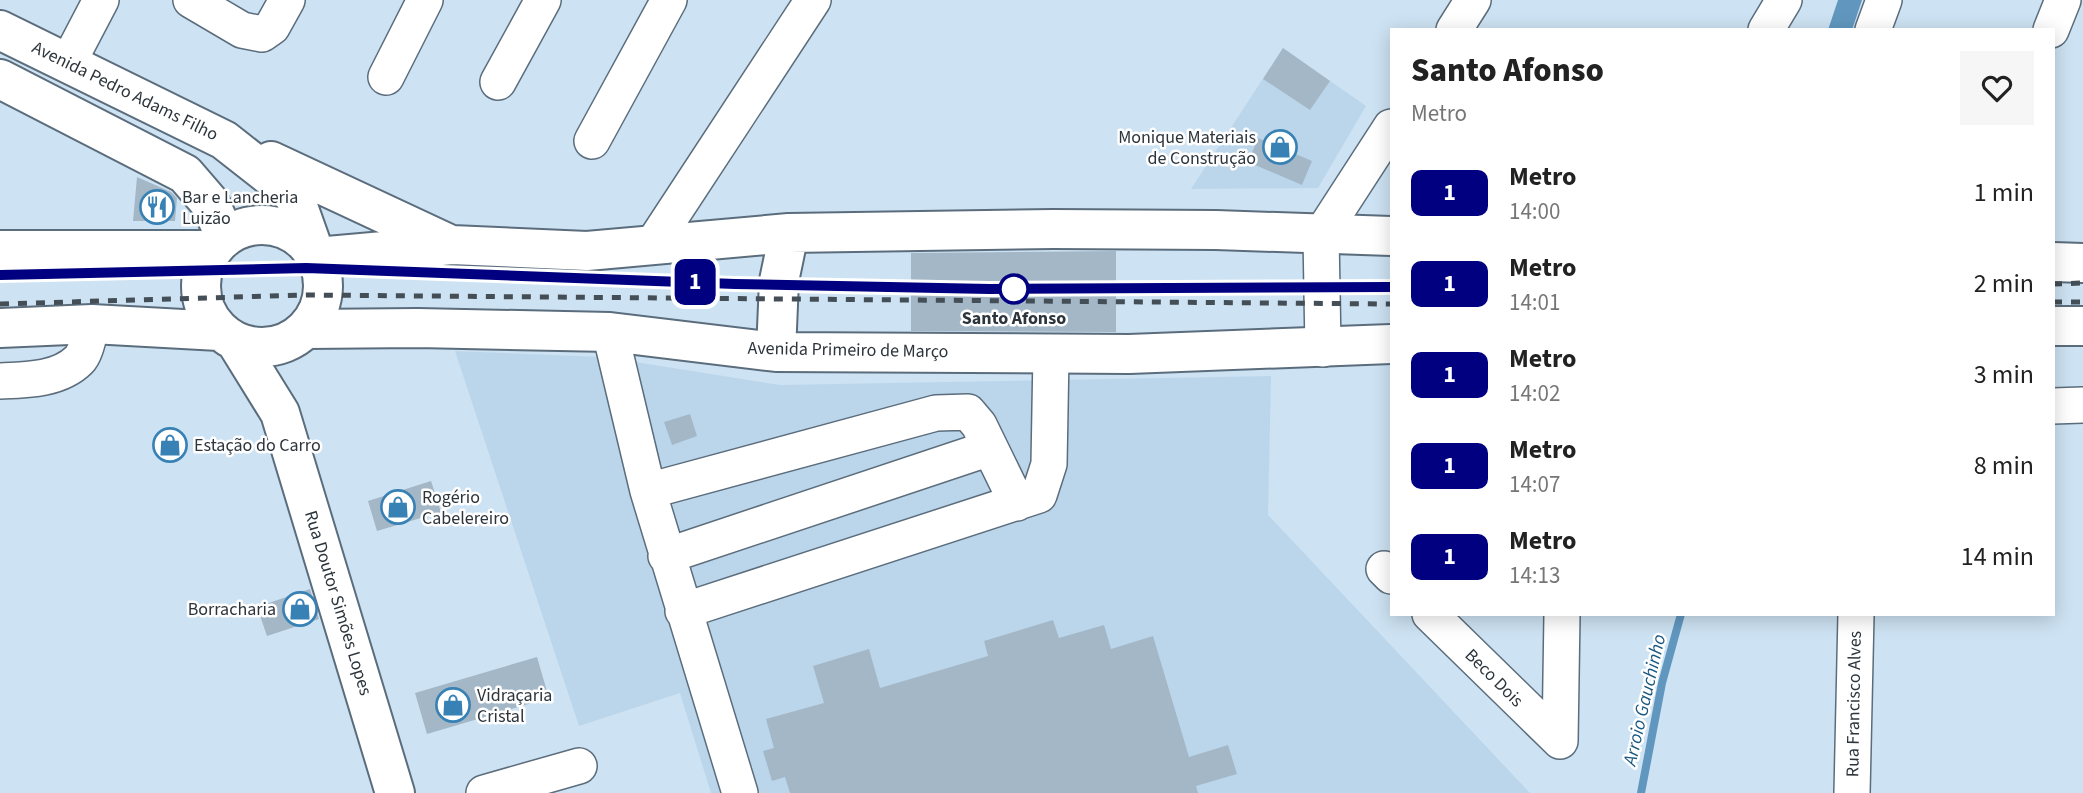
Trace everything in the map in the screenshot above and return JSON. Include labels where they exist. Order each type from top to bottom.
[{"type":"main road","name":"Avenida Pedro Adams Filho","points":[[0,30],[224,140],[294,195],[316,257]]},
{"type":"main road","points":[[0,79],[185,174],[210,203],[219,243]]},
{"type":"main road","points":[[224,140],[452,245]]},
{"type":"main road","points":[[0,328],[92,324],[227,336],[254,347],[273,347],[299,335],[317,313],[323,294],[322,275],[316,257],[304,242],[290,232],[274,226],[240,228],[219,243],[204,265],[201,291],[209,317],[227,336]]},
{"type":"main road","points":[[316,257],[452,245],[587,251],[789,233],[1053,229],[1216,230],[1390,236]]},
{"type":"main road","points":[[776,352],[779,281],[789,233]]},
{"type":"main road","points":[[0,250],[219,243]]},
{"type":"main road","points":[[2055,262],[2083,263]]},
{"type":"main road","points":[[2055,326],[2083,326]]},
{"type":"main road","name":"Avenida Primeiro de Março","points":[[299,335],[418,328],[610,332],[776,352],[1051,354],[1323,349],[1390,344]]},
{"type":"main road","name":"Rua Doutor Simões Lopes","points":[[280,413],[299,335]]},
{"type":"main road","name":"Rua Doutor Simões Lopes","points":[[227,336],[280,413],[395,793]]},
{"type":"street","points":[[68,63],[102,0]]},
{"type":"street","points":[[191,0],[242,30],[262,34],[272,27],[287,0]]},
{"type":"street","points":[[386,77],[425,0]]},
{"type":"street","points":[[498,82],[543,0]]},
{"type":"street","points":[[592,141],[669,0]]},
{"type":"street","points":[[653,244],[813,0]]},
{"type":"street","points":[[1455,28],[1473,0]]},
{"type":"street","points":[[1767,28],[1784,0]]},
{"type":"street","points":[[1874,28],[1884,0]]},
{"type":"street","points":[[2052,28],[2063,0]]},
{"type":"street","points":[[1323,349],[1321,235],[1390,129]]},
{"type":"street","points":[[0,381],[37,379],[57,373],[80,359],[92,324]]},
{"type":"street","points":[[610,332],[666,556],[740,793]]},
{"type":"street","points":[[683,611],[1039,495],[1049,464],[1051,354]]},
{"type":"street","points":[[2055,405],[2083,405]]},
{"type":"street","points":[[648,491],[936,413],[968,412],[979,425],[1017,503]]},
{"type":"street","points":[[666,556],[990,448]]},
{"type":"street","name":"Beco Dois","points":[[1432,616],[1560,741],[1562,616]]},
{"type":"street","name":"Rua Francisco Alves","points":[[1852,793],[1856,616]]},
{"type":"street","points":[[484,793],[537,786],[579,766]]},
{"type":"shaded area","name":"Monique Materiais de Construção","points":[[1283,48],[1366,106],[1318,188],[1191,189]]},
{"type":"shaded area","points":[[455,351],[604,357],[780,385],[1271,376],[1268,515],[1530,793],[711,793],[680,693],[579,726]]},
{"type":"water","points":[[1838,0],[1862,0],[1853,28],[1829,28]]},
{"type":"building","points":[[1283,48],[1330,81],[1310,110],[1263,79]]},
{"type":"building","points":[[1258,138],[1312,161],[1302,185],[1248,162]]},
{"type":"building","points":[[137,177],[171,192],[177,198],[175,221],[133,221]]},
{"type":"building","points":[[1116,251],[1116,332],[911,331],[911,253]]},
{"type":"building","points":[[690,414],[697,436],[672,445],[664,422]]},
{"type":"building","points":[[431,481],[441,512],[377,531],[368,501]]},
{"type":"building","points":[[310,589],[319,619],[267,636],[257,607]]},
{"type":"building","points":[[1053,620],[1059,638],[1104,625],[1111,649],[1153,636],[1189,757],[1228,745],[1237,774],[1196,786],[1198,793],[790,793],[785,777],[772,781],[763,751],[774,748],[766,719],[824,703],[813,666],[869,649],[880,688],[988,656],[984,641]]},
{"type":"building","points":[[537,657],[549,698],[427,734],[415,693]]},
{"type":"waterway","name":"Arroio Gauchinho","points":[[1641,793],[1662,683],[1680,616]]},
{"type":"railway","points":[[0,275],[306,268],[735,284],[1016,289],[1390,287]]},
{"type":"railway","points":[[2055,284],[2083,283]]},
{"type":"railway","points":[[0,304],[306,295],[1390,304]]},
{"type":"railway","points":[[2055,302],[2083,302]]},
{"type":"metro line","name":"1","points":[[0,275],[306,268],[735,284],[990,289],[1390,287]]},
{"type":"place","name":"Monique Materiais de Construção","points":[[1280,147]]},
{"type":"place","name":"Bar e Lancheria Luizão","points":[[157,207]]},
{"type":"place","name":"Santo Afonso","points":[[1014,289]]},
{"type":"place","name":"Estação do Carro","points":[[170,445]]},
{"type":"place","name":"Rogério Cabelereiro","points":[[398,507]]},
{"type":"place","name":"Borracharia","points":[[300,609]]},
{"type":"place","name":"Vidraçaria Cristal","points":[[453,705]]}]
